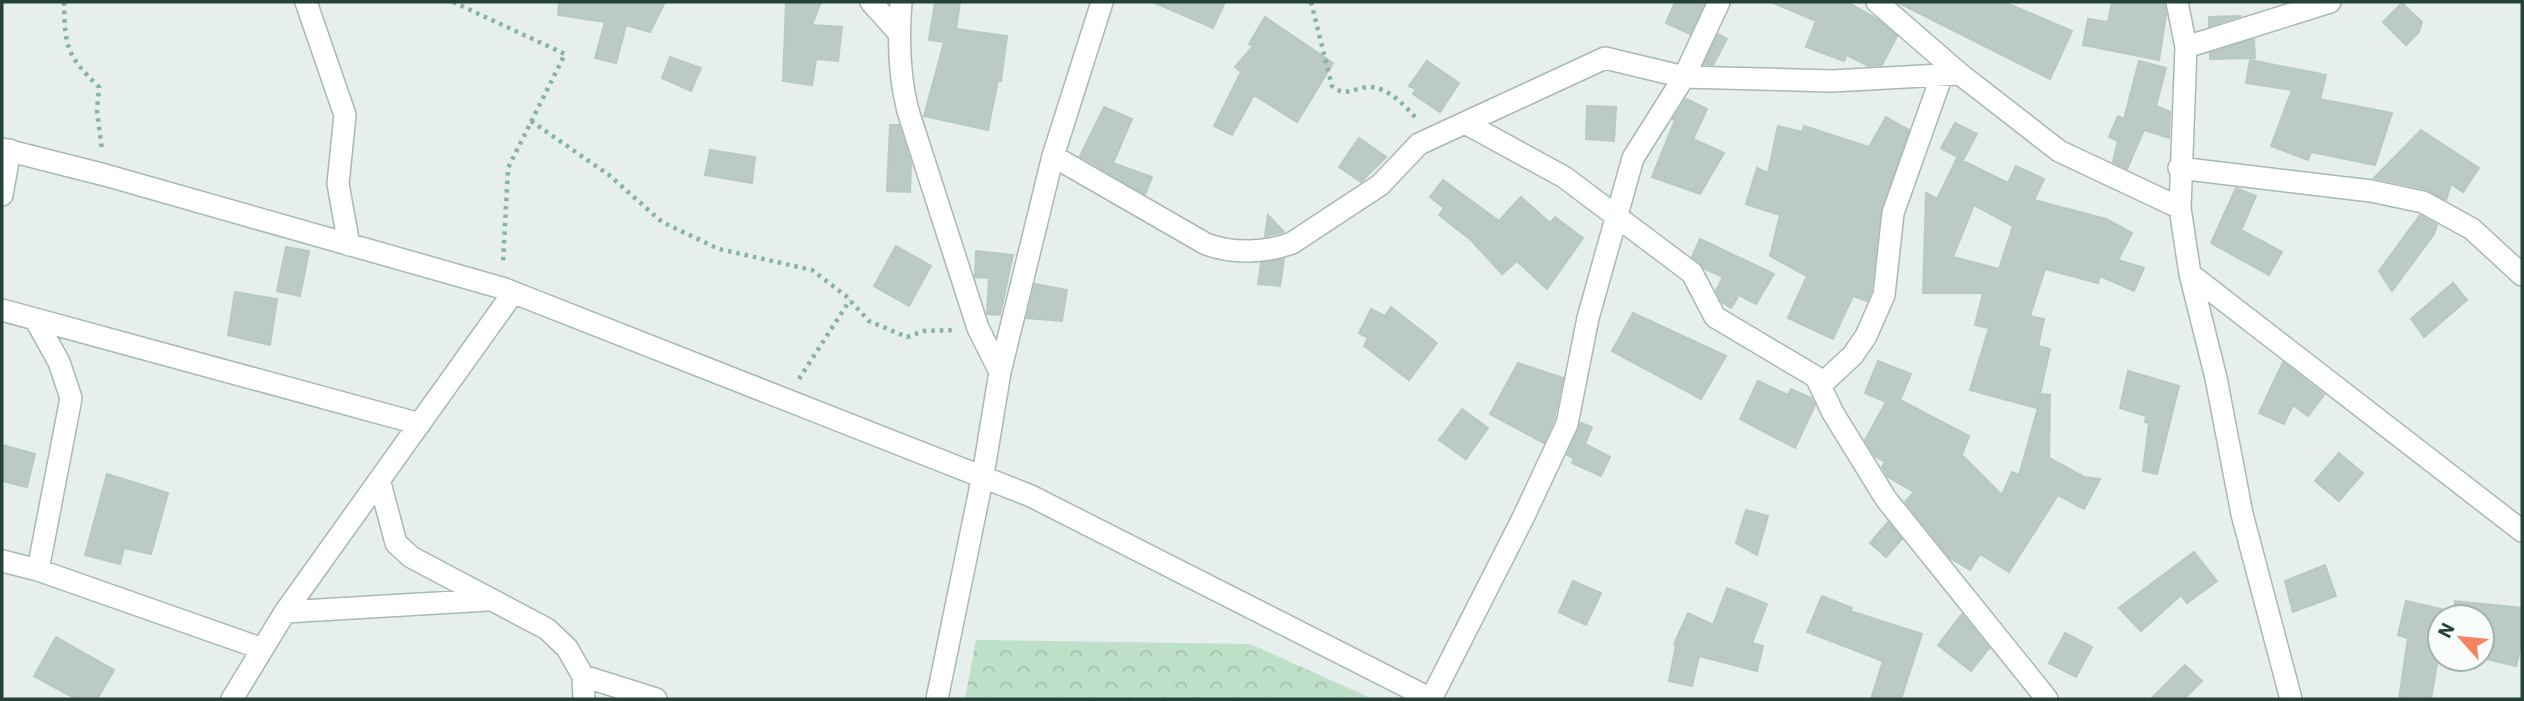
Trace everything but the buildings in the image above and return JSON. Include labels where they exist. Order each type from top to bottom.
[{"type":"street","points":[[306,2],[345,115],[338,184],[349,245]]},
{"type":"street","points":[[871,2],[898,33]]},
{"type":"street","points":[[901,2],[898,33],[902,91],[978,328],[1000,372]]},
{"type":"street","points":[[937,699],[983,475],[1000,372],[1053,156],[1102,2]]},
{"type":"street","points":[[2,195],[6,150],[105,175],[507,291],[983,475],[1064,511],[1431,699],[1523,518],[1567,424],[1588,318],[1633,159],[1684,77],[1719,2]]},
{"type":"street","points":[[1877,2],[1951,75],[2059,151],[2180,208]]},
{"type":"street","points":[[2177,2],[2186,47],[2179,168],[2180,208],[2190,274],[2216,378],[2242,514],[2291,699]]},
{"type":"street","points":[[2186,47],[2330,2]]},
{"type":"street","points":[[1053,156],[1206,244],[1224,250],[1279,248],[1292,243],[1380,185],[1409,153],[1434,136],[1467,124],[1605,58],[1684,77],[1832,81],[1951,75]]},
{"type":"street","points":[[1822,384],[1853,355],[1866,336],[1884,295],[1893,214],[1951,75]]},
{"type":"street","points":[[1467,124],[1547,167],[1692,273],[1714,317],[1808,371],[1822,384],[1832,413],[1886,499],[2046,699]]},
{"type":"street","points":[[2179,168],[2371,191],[2423,202],[2472,229],[2522,275]]},
{"type":"street","points":[[2190,274],[2522,531]]},
{"type":"street","points":[[232,699],[260,648],[380,483],[507,291]]},
{"type":"street","points":[[4,307],[35,318],[420,424]]},
{"type":"street","points":[[35,318],[59,362],[71,398],[38,569]]},
{"type":"street","points":[[380,483],[396,543],[411,557],[547,629],[567,648],[583,677],[584,699]]},
{"type":"street","points":[[2,561],[38,569],[260,648]]},
{"type":"street","points":[[285,612],[490,600]]},
{"type":"street","points":[[583,677],[656,699]]},
{"type":"path","points":[[64,2],[65,37],[73,61],[99,87],[97,111],[105,175]]},
{"type":"path","points":[[453,2],[565,54],[508,168],[507,291]]},
{"type":"path","points":[[1311,2],[1332,86],[1343,92],[1370,87],[1386,92],[1400,101],[1434,136]]},
{"type":"path","points":[[531,121],[609,175],[662,222],[719,249],[812,270],[870,321],[906,337],[923,331],[978,328]]},
{"type":"path","points":[[786,400],[849,300]]},
{"type":"green space","points":[[976,640],[1250,644],[1373,699],[965,699]]}]
